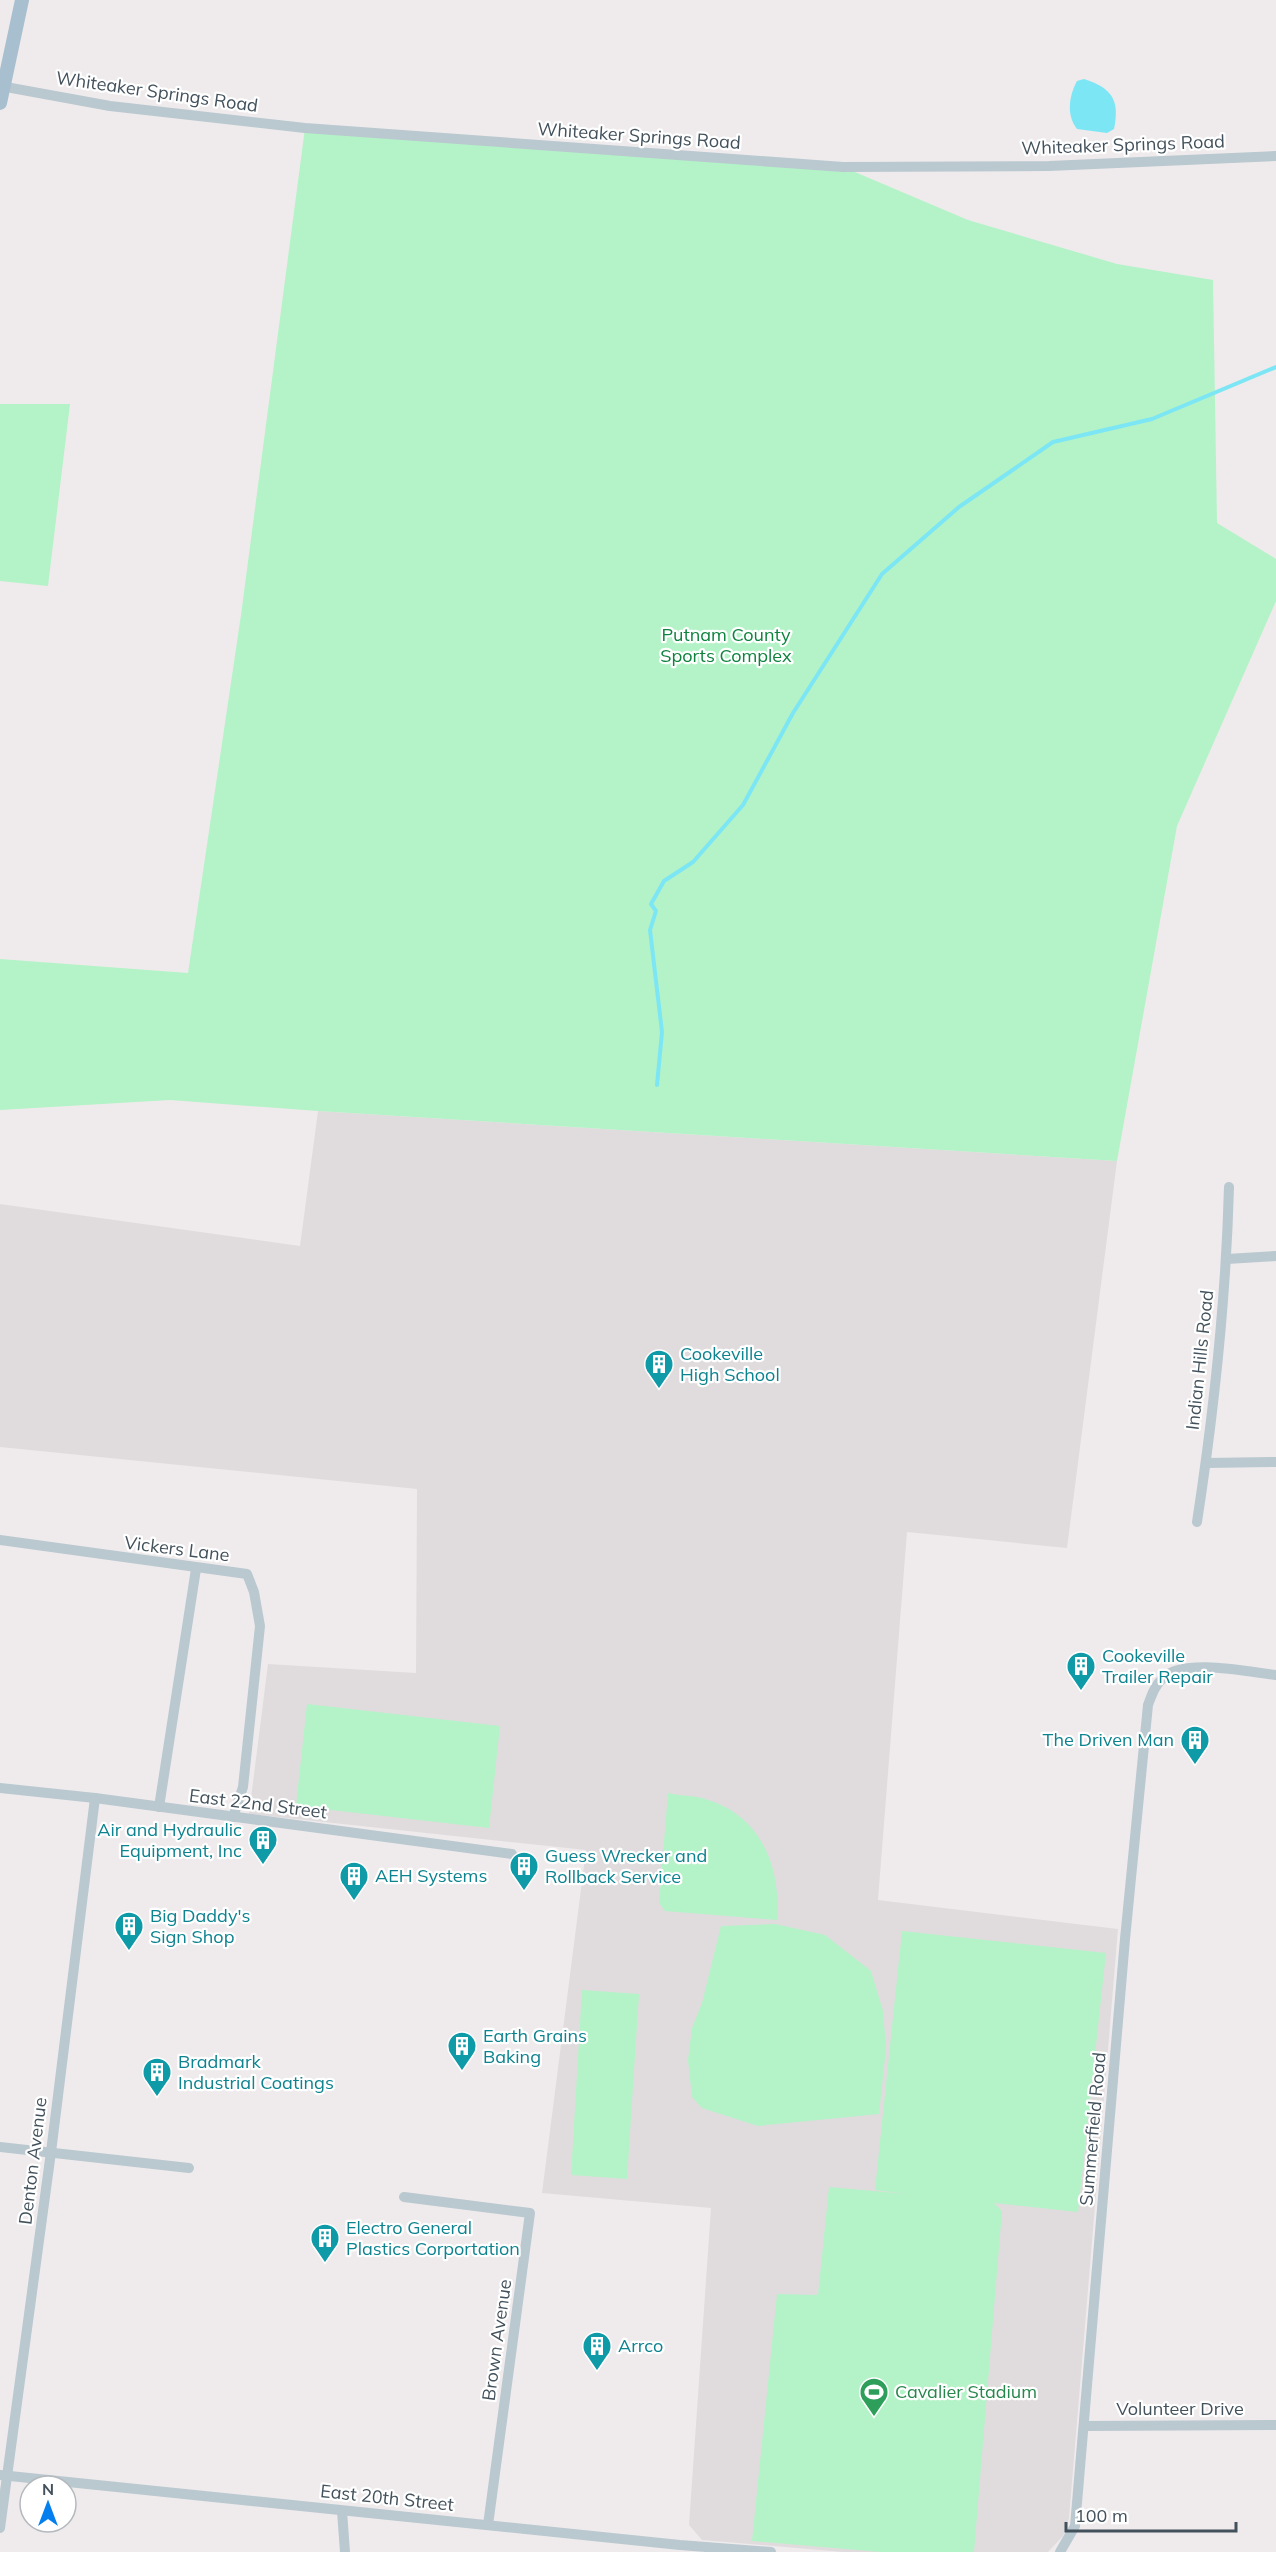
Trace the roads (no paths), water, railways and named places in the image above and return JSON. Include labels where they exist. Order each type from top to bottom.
[{"type":"main road","points":[[0,103],[22,0]]},
{"type":"street","name":"Whiteaker Springs Road","points":[[2,86],[110,106],[305,128],[843,167],[1049,166],[1276,156]]},
{"type":"street","name":"Indian Hills Road","points":[[1197,1522],[1206,1463],[1227,1259],[1229,1187]]},
{"type":"street","points":[[1227,1259],[1276,1256]]},
{"type":"street","points":[[1206,1463],[1276,1462]]},
{"type":"street","name":"Vickers Lane","points":[[0,1540],[196,1569],[247,1574],[254,1592],[260,1626],[243,1787],[233,1817]]},
{"type":"street","points":[[159,1807],[184,1661],[196,1569]]},
{"type":"street","name":"Summerfield Road","points":[[1060,2552],[1075,2526],[1125,1939],[1148,1705],[1154,1688],[1165,1676],[1178,1669],[1197,1668],[1276,1675]]},
{"type":"street","name":"East 22nd Street","points":[[0,1788],[95,1798],[512,1854]]},
{"type":"street","name":"Denton Avenue","points":[[0,2528],[4,2475],[51,2152],[95,1798]]},
{"type":"street","points":[[0,2147],[189,2168]]},
{"type":"street","name":"Brown Avenue","points":[[404,2197],[530,2213],[488,2525]]},
{"type":"street","name":"Volunteer Drive","points":[[1085,2426],[1276,2424]]},
{"type":"street","name":"East 20th Street","points":[[4,2475],[342,2511],[771,2552]]},
{"type":"street","points":[[342,2511],[345,2552]]},
{"type":"water","points":[[1084,79],[1107,91],[1115,103],[1114,129],[1107,133],[1077,129],[1071,118],[1072,93],[1077,81]]},
{"type":"waterway","points":[[657,1085],[662,1032],[650,930],[656,911],[651,904],[664,881],[693,862],[743,805],[793,713],[882,574],[959,507],[1053,442],[1152,419],[1276,367]]},
{"type":"place","name":"Cookeville High School","points":[[659,1390]]},
{"type":"place","name":"Cookeville Trailer Repair","points":[[1081,1692]]},
{"type":"place","name":"The Driven Man","points":[[1195,1766]]},
{"type":"place","name":"Air and Hydraulic Equipment, Inc","points":[[263,1866]]},
{"type":"place","name":"Guess Wrecker and Rollback Service","points":[[524,1892]]},
{"type":"place","name":"AEH Systems","points":[[354,1902]]},
{"type":"place","name":"Big Daddy's Sign Shop","points":[[129,1952]]},
{"type":"place","name":"Earth Grains Baking","points":[[462,2072]]},
{"type":"place","name":"Bradmark Industrial Coatings","points":[[157,2098]]},
{"type":"place","name":"Electro General Plastics Corportation","points":[[325,2264]]},
{"type":"place","name":"Arrco","points":[[597,2372]]},
{"type":"place","name":"Cavalier Stadium","points":[[874,2418]]},
{"type":"park label","name":"Putnam County Sports Complex","points":[[726,645]]}]
